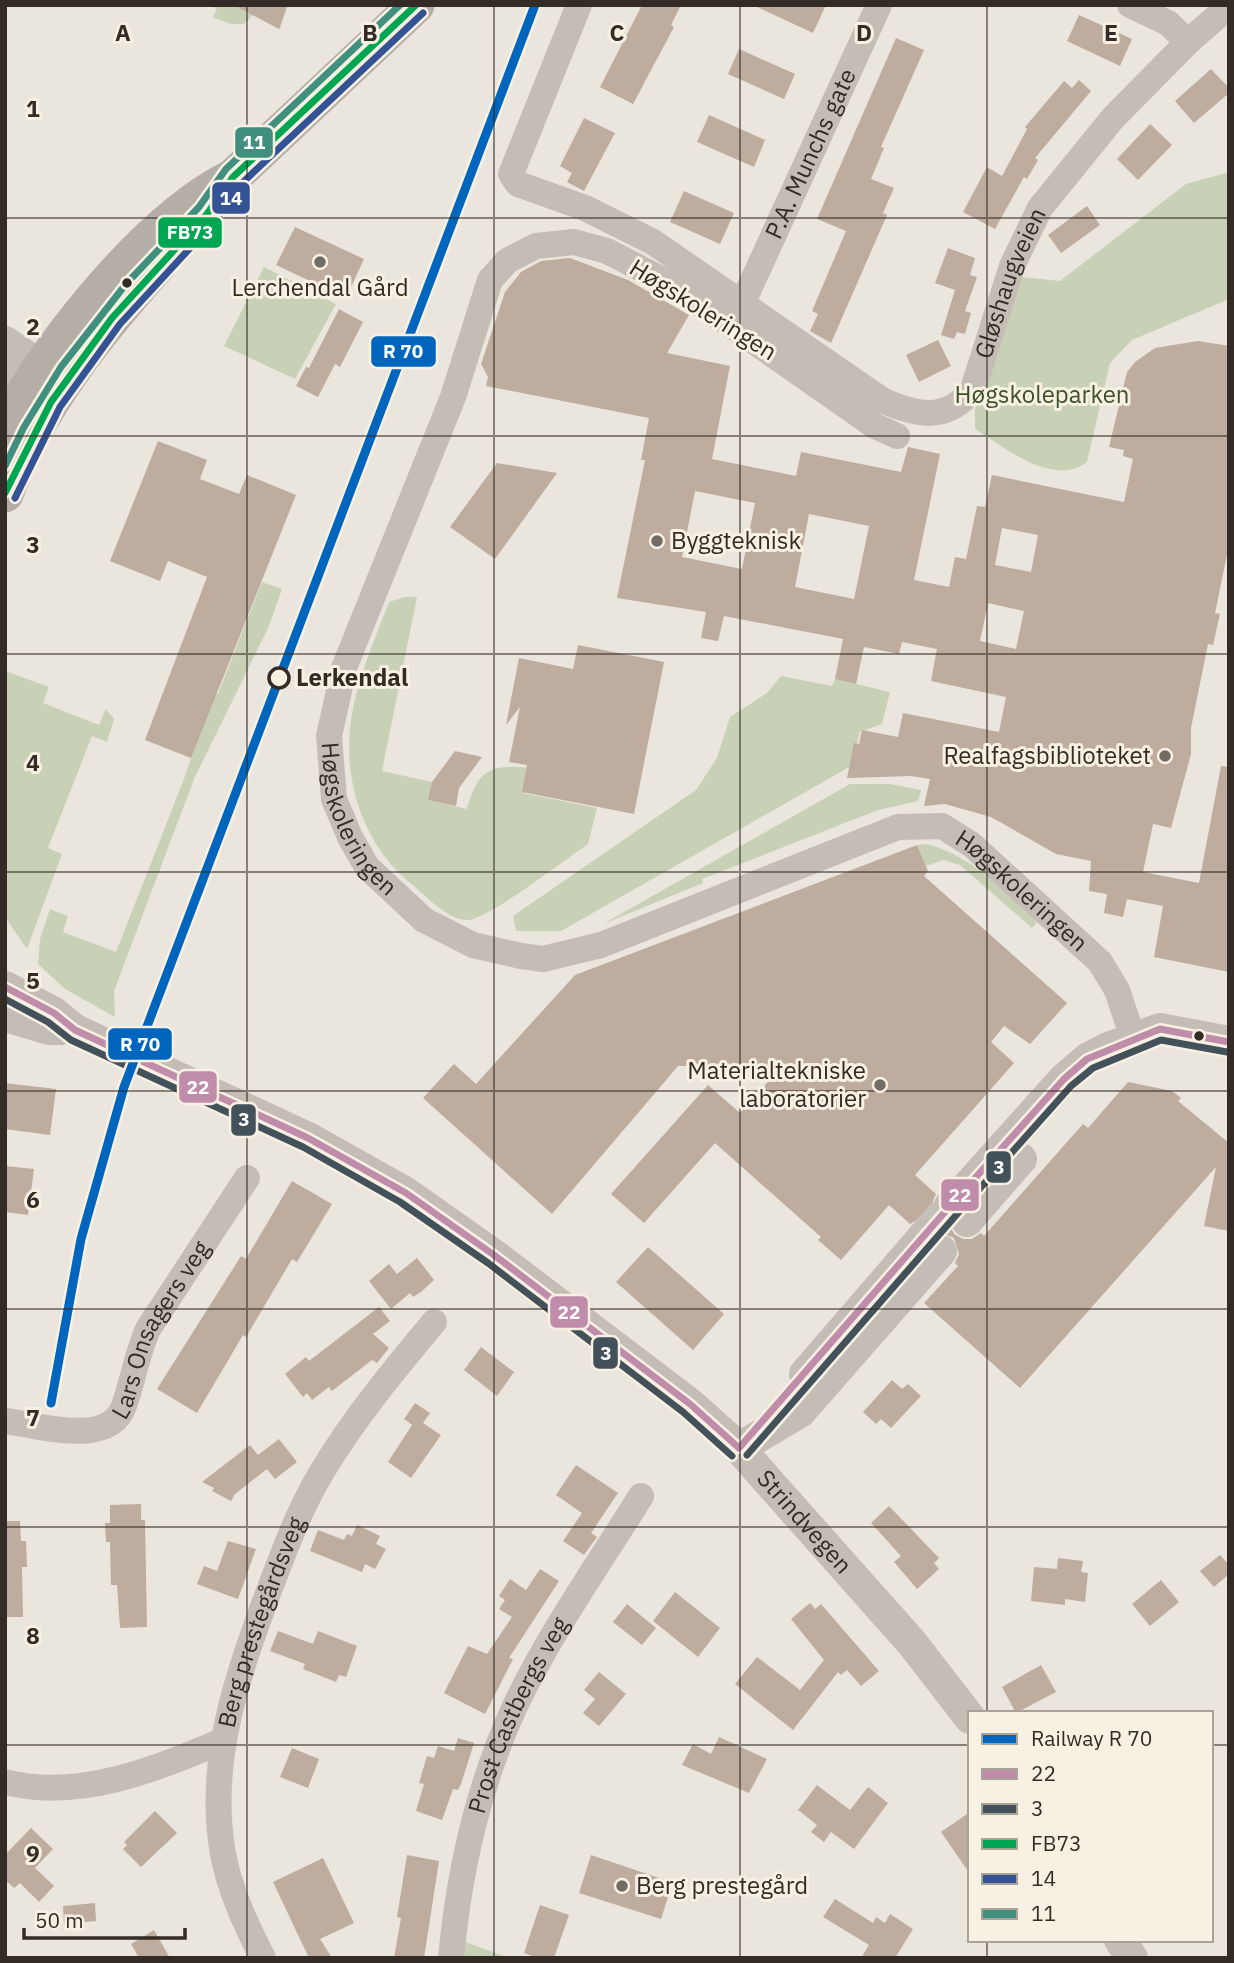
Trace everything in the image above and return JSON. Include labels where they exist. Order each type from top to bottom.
[{"type":"main road","points":[[5,426],[33,381],[75,345],[111,299],[141,248],[203,192],[233,177],[416,5]]},
{"type":"main road","points":[[5,494],[14,469],[33,381]]},
{"type":"street","name":"Gløshaugveien","points":[[579,5],[511,174],[518,184],[585,208],[653,242],[883,400],[910,413],[940,412],[960,405],[973,389],[1012,266],[1040,208],[1113,118],[1188,42],[1229,6]]},
{"type":"street","name":"P.A. Munchs gate","points":[[743,302],[879,5]]},
{"type":"street","points":[[1130,5],[1168,23],[1188,42]]},
{"type":"street","name":"Høgskoleringen","points":[[897,436],[875,426],[676,287],[607,251],[574,242],[536,246],[507,261],[490,280],[453,397],[344,668],[329,736],[334,799],[350,837],[367,867],[425,920],[473,945],[542,958],[613,941],[898,827],[942,826],[972,845],[1100,962],[1117,990],[1121,1043]]},
{"type":"street","points":[[5,342],[33,381]]},
{"type":"street","name":"Strindvegen","points":[[5,987],[54,1013],[75,1030],[308,1138],[406,1193],[494,1255],[690,1404],[739,1448],[912,1643],[968,1715]]},
{"type":"street","name":"Strindvegen","points":[[5,1016],[49,1029],[75,1030]]},
{"type":"street","points":[[959,1213],[1064,1079],[1087,1059],[1160,1029],[1229,1042]]},
{"type":"street","points":[[1121,1043],[1229,1060]]},
{"type":"street","name":"Lars Onsagers veg","points":[[5,1421],[89,1431],[103,1429],[116,1422],[148,1329],[247,1178]]},
{"type":"street","points":[[933,1244],[800,1412],[739,1448],[783,1398],[933,1244]]},
{"type":"street","name":"Berg prestegårdsveg","points":[[263,1958],[231,1886],[223,1855],[219,1812],[222,1741],[242,1668],[281,1557],[322,1472],[372,1398],[434,1322]]},
{"type":"street","name":"Prost Castbergs veg","points":[[451,1958],[456,1900],[471,1828],[510,1719],[539,1661],[641,1496]]},
{"type":"street","points":[[5,1782],[60,1786],[120,1779],[222,1741]]},
{"type":"street","points":[[1121,1942],[1132,1958]]},
{"type":"green space","points":[[210,5],[288,5],[280,29],[253,15],[244,24],[230,24],[213,17],[217,9]]},
{"type":"green space","name":"Høgskoleparken","points":[[1229,172],[1229,299],[1132,340],[1110,363],[1087,462],[1074,469],[1044,468],[1014,454],[975,429],[975,409],[1022,277],[1060,281],[1186,184]]},
{"type":"green space","points":[[264,267],[336,304],[295,379],[224,346]]},
{"type":"green space","points":[[262,582],[282,589],[269,626],[194,779],[114,991],[115,1017],[65,989],[38,964],[40,939],[50,909],[68,916],[63,932],[116,952],[184,779],[213,693],[218,694]]},
{"type":"green space","points":[[405,597],[417,597],[382,771],[432,782],[429,800],[467,809],[475,786],[487,773],[503,767],[528,768],[523,793],[597,808],[588,844],[510,899],[479,917],[468,920],[454,917],[440,908],[390,864],[367,827],[353,787],[349,759],[353,707],[368,656],[389,602]]},
{"type":"green space","points":[[5,671],[49,687],[43,703],[99,725],[106,709],[114,719],[107,742],[92,736],[48,848],[62,854],[27,949],[5,917]]},
{"type":"green space","points":[[781,676],[832,686],[835,679],[890,692],[882,724],[860,732],[851,766],[561,931],[516,931],[513,916],[696,790],[717,758],[730,717],[767,693]]},
{"type":"green space","points":[[850,784],[890,784],[921,790],[918,801],[878,810],[702,879],[703,883],[603,924]]},
{"type":"green space","points":[[926,844],[943,849],[972,865],[1037,922],[1032,928],[960,865],[943,860],[926,866],[917,845]]},
{"type":"green space","points":[[463,1941],[509,1958],[461,1958]]},
{"type":"building","points":[[234,5],[287,5],[279,29]]},
{"type":"building","points":[[642,5],[681,5],[671,25],[674,27],[633,104],[600,87]]},
{"type":"building","points":[[753,5],[826,5],[813,33]]},
{"type":"building","points":[[1079,15],[1132,39],[1120,66],[1067,41]]},
{"type":"building","points":[[896,38],[924,50],[881,147],[884,148],[871,179],[894,188],[883,213],[887,215],[831,343],[810,331],[818,314],[812,311],[846,231],[817,219]]},
{"type":"building","points":[[739,49],[795,74],[784,99],[728,74]]},
{"type":"building","points":[[1211,69],[1229,88],[1229,93],[1194,123],[1175,101]]},
{"type":"building","points":[[1079,80],[1091,91],[1035,158],[1038,160],[1027,179],[1024,177],[995,229],[963,212],[987,167],[1002,176],[1027,129],[1025,127],[1064,81],[1072,88]]},
{"type":"building","points":[[709,115],[765,140],[754,167],[697,142]]},
{"type":"building","points":[[584,118],[615,133],[584,191],[567,182],[572,173],[560,166]]},
{"type":"building","points":[[1150,124],[1172,145],[1138,180],[1117,159]]},
{"type":"building","points":[[684,191],[734,213],[720,244],[670,222]]},
{"type":"building","points":[[1087,206],[1100,225],[1061,253],[1048,235]]},
{"type":"building","name":"Lerchendal Gård","points":[[295,227],[364,259],[346,298],[276,265]]},
{"type":"building","points":[[948,248],[975,258],[970,275],[977,277],[965,311],[971,313],[965,334],[957,332],[954,339],[941,335],[955,290],[935,283]]},
{"type":"building","points":[[570,258],[628,280],[689,315],[667,353],[730,366],[712,459],[796,476],[801,452],[901,472],[908,447],[940,454],[914,580],[949,587],[955,557],[966,559],[977,506],[985,507],[992,475],[1124,502],[1133,459],[1123,456],[1124,450],[1109,447],[1127,372],[1135,362],[1155,348],[1198,341],[1229,346],[1229,545],[1215,613],[1220,614],[1213,645],[1208,644],[1191,728],[1191,754],[1171,828],[1153,824],[1143,872],[1199,883],[1221,766],[1229,767],[1229,972],[1154,957],[1163,906],[1127,899],[1123,917],[1104,913],[1107,894],[1089,891],[1091,861],[1056,854],[991,817],[945,804],[924,806],[930,779],[911,776],[847,778],[854,743],[859,744],[862,730],[898,737],[903,713],[999,732],[1006,697],[931,681],[937,649],[902,642],[899,654],[864,647],[856,684],[835,679],[843,639],[724,616],[718,641],[701,638],[706,612],[617,598],[645,460],[641,460],[649,418],[486,386],[488,377],[481,364],[505,292],[521,272],[541,261]],"holes":[[[695,491],[755,503],[742,569],[682,557]],[[809,514],[869,526],[854,599],[795,587]],[[1002,528],[1038,535],[1031,572],[995,565]],[[988,603],[1024,611],[1016,649],[980,641]]]},
{"type":"building","points":[[339,309],[363,322],[340,367],[335,364],[318,397],[296,386],[306,367],[309,368]]},
{"type":"building","points":[[938,340],[951,366],[919,382],[906,355]]},
{"type":"building","points":[[158,441],[207,460],[200,479],[239,494],[247,475],[296,495],[191,758],[145,740],[207,577],[168,561],[160,581],[110,561]]},
{"type":"building","points":[[497,463],[557,473],[495,559],[450,527]]},
{"type":"building","points":[[578,645],[664,662],[634,814],[522,792],[527,765],[509,762],[520,707],[506,725],[519,658],[573,669]]},
{"type":"building","points":[[455,751],[482,757],[459,788],[456,806],[428,800],[432,782]]},
{"type":"building","points":[[917,845],[928,871],[924,876],[1067,1003],[1030,1044],[1004,1026],[991,1042],[1014,1063],[915,1175],[936,1194],[932,1203],[937,1219],[949,1224],[954,1234],[963,1239],[972,1239],[981,1233],[984,1236],[1083,1124],[1088,1128],[1128,1082],[1172,1091],[1181,1098],[1178,1101],[1229,1143],[1229,1231],[1204,1226],[1216,1167],[1020,1388],[924,1303],[958,1266],[955,1263],[959,1254],[954,1238],[942,1233],[936,1223],[928,1218],[910,1224],[889,1205],[841,1260],[818,1240],[821,1237],[715,1143],[644,1223],[611,1194],[708,1085],[740,1113],[783,1065],[678,1066],[552,1214],[423,1098],[454,1064],[476,1084],[575,975]]},
{"type":"building","points":[[5,1083],[56,1089],[50,1135],[5,1129]]},
{"type":"building","points":[[6,1166],[34,1169],[28,1215],[5,1212]]},
{"type":"building","points":[[292,1181],[332,1204],[297,1262],[292,1259],[197,1413],[157,1389],[241,1256],[246,1259]]},
{"type":"building","points":[[648,1247],[724,1314],[693,1350],[616,1282]]},
{"type":"building","points":[[417,1258],[434,1280],[421,1292],[413,1297],[410,1293],[391,1309],[369,1281],[389,1264],[397,1274]]},
{"type":"building","points":[[379,1307],[390,1321],[373,1334],[389,1348],[377,1363],[372,1360],[332,1391],[329,1387],[312,1400],[307,1393],[303,1397],[285,1374],[306,1357],[309,1361]]},
{"type":"building","points":[[481,1347],[514,1372],[497,1396],[464,1370]]},
{"type":"building","points":[[892,1380],[902,1389],[908,1384],[921,1396],[891,1428],[881,1419],[876,1424],[863,1412]]},
{"type":"building","points":[[415,1403],[430,1413],[423,1423],[441,1435],[411,1478],[388,1462],[412,1425],[404,1419]]},
{"type":"building","points":[[279,1439],[297,1462],[275,1479],[267,1469],[235,1494],[231,1501],[202,1482],[250,1445],[258,1455]]},
{"type":"building","points":[[576,1465],[618,1493],[591,1533],[597,1537],[584,1555],[563,1541],[582,1513],[556,1495]]},
{"type":"building","points":[[141,1504],[141,1520],[145,1520],[147,1627],[120,1628],[117,1585],[111,1585],[110,1542],[106,1542],[105,1523],[110,1523],[110,1505]]},
{"type":"building","points":[[889,1506],[939,1558],[934,1563],[939,1569],[917,1589],[894,1562],[901,1556],[871,1523]]},
{"type":"building","points":[[5,1521],[20,1521],[21,1541],[26,1541],[27,1567],[22,1567],[23,1617],[5,1617]]},
{"type":"building","points":[[357,1525],[380,1536],[376,1544],[386,1549],[375,1569],[365,1564],[362,1572],[310,1551],[318,1530],[344,1540],[347,1534],[352,1536]]},
{"type":"building","points":[[228,1541],[256,1549],[238,1599],[197,1584],[204,1566],[217,1571]]},
{"type":"building","points":[[1220,1555],[1229,1565],[1229,1574],[1214,1587],[1200,1571]]},
{"type":"building","points":[[1058,1558],[1083,1561],[1081,1572],[1088,1573],[1085,1602],[1065,1599],[1065,1605],[1031,1601],[1034,1567],[1057,1569]]},
{"type":"building","points":[[540,1569],[559,1581],[509,1658],[513,1659],[485,1714],[444,1693],[468,1646],[487,1654],[512,1617],[499,1609],[505,1600],[499,1596],[510,1579],[526,1590]]},
{"type":"building","points":[[1161,1580],[1179,1602],[1150,1626],[1132,1604]]},
{"type":"building","points":[[675,1592],[720,1628],[698,1657],[653,1621]]},
{"type":"building","points":[[810,1603],[815,1609],[821,1604],[879,1671],[861,1686],[847,1670],[841,1675],[838,1672],[793,1730],[735,1684],[757,1657],[800,1690],[824,1660],[791,1619]]},
{"type":"building","points":[[627,1604],[656,1628],[642,1645],[613,1622]]},
{"type":"building","points":[[278,1631],[313,1644],[318,1631],[357,1646],[346,1677],[339,1675],[336,1682],[303,1669],[305,1664],[270,1651]]},
{"type":"building","points":[[1041,1665],[1056,1692],[1015,1711],[1002,1687]]},
{"type":"building","points":[[599,1672],[626,1694],[599,1726],[583,1713],[595,1699],[584,1690]]},
{"type":"building","points":[[719,1737],[767,1759],[749,1793],[682,1765],[693,1744],[711,1754]]},
{"type":"building","points":[[458,1738],[474,1743],[461,1784],[458,1790],[453,1789],[442,1820],[416,1811],[424,1784],[419,1783],[427,1756],[434,1758],[438,1746],[454,1751]]},
{"type":"building","points":[[292,1748],[319,1759],[308,1788],[280,1777]]},
{"type":"building","points":[[817,1785],[850,1810],[868,1787],[888,1803],[854,1849],[831,1832],[824,1842],[811,1832],[817,1825],[798,1810]]},
{"type":"building","points":[[155,1811],[177,1833],[141,1867],[123,1849],[127,1845],[124,1842]]},
{"type":"building","points":[[968,1813],[968,1871],[941,1832]]},
{"type":"building","points":[[31,1828],[53,1849],[35,1868],[54,1886],[39,1902],[20,1883],[14,1888],[5,1880],[5,1855]]},
{"type":"building","points":[[407,1855],[439,1861],[424,1958],[394,1958],[401,1918],[397,1917]]},
{"type":"building","name":"Berg prestegård","points":[[591,1855],[665,1880],[661,1892],[669,1894],[661,1919],[579,1893]]},
{"type":"building","points":[[323,1858],[354,1923],[320,1939],[332,1958],[309,1958],[273,1882]]},
{"type":"building","points":[[835,1899],[873,1923],[876,1917],[885,1923],[890,1914],[913,1929],[895,1958],[861,1958],[869,1945],[823,1917]]},
{"type":"building","points":[[95,1903],[96,1921],[64,1924],[63,1906]]},
{"type":"building","points":[[540,1905],[569,1915],[554,1958],[538,1958],[524,1953]]},
{"type":"building","points":[[154,1930],[170,1958],[139,1958],[131,1944]]},
{"type":"tunnel","points":[[924,1236],[950,1206]]},
{"type":"transit line","name":"11","points":[[5,466],[24,427],[61,367],[126,284],[199,207],[226,169],[400,5]]},
{"type":"transit line","name":"FB73","points":[[5,493],[51,402],[112,318],[207,214],[233,177],[416,5]]},
{"type":"transit line","points":[[51,1403],[81,1239],[124,1087],[535,5]]},
{"type":"transit line","name":"14","points":[[15,498],[60,407],[120,324],[215,221],[241,184],[423,13]]},
{"type":"transit line","name":"22","points":[[5,987],[54,1013],[75,1030],[308,1138],[406,1193],[494,1255],[690,1404],[739,1448]]},
{"type":"transit line","name":"3","points":[[5,999],[48,1022],[71,1040],[303,1147],[400,1202],[488,1263],[683,1412],[732,1456]]},
{"type":"transit line","name":"22","points":[[739,1448],[950,1206],[1064,1079],[1087,1059],[1160,1029],[1229,1042]]},
{"type":"transit line","name":"3","points":[[747,1455],[1071,1086],[1093,1068],[1161,1040],[1227,1052]]},
{"type":"place","name":"Lerchendal Gård","points":[[320,262]]},
{"type":"place","name":"Byggteknisk","points":[[657,541]]},
{"type":"place","name":"Lerkendal","points":[[279,678]]},
{"type":"place","name":"Realfagsbiblioteket","points":[[1165,756]]},
{"type":"place","name":"Materialtekniske laboratorier","points":[[880,1085]]},
{"type":"place","name":"Berg prestegård","points":[[622,1886]]}]
